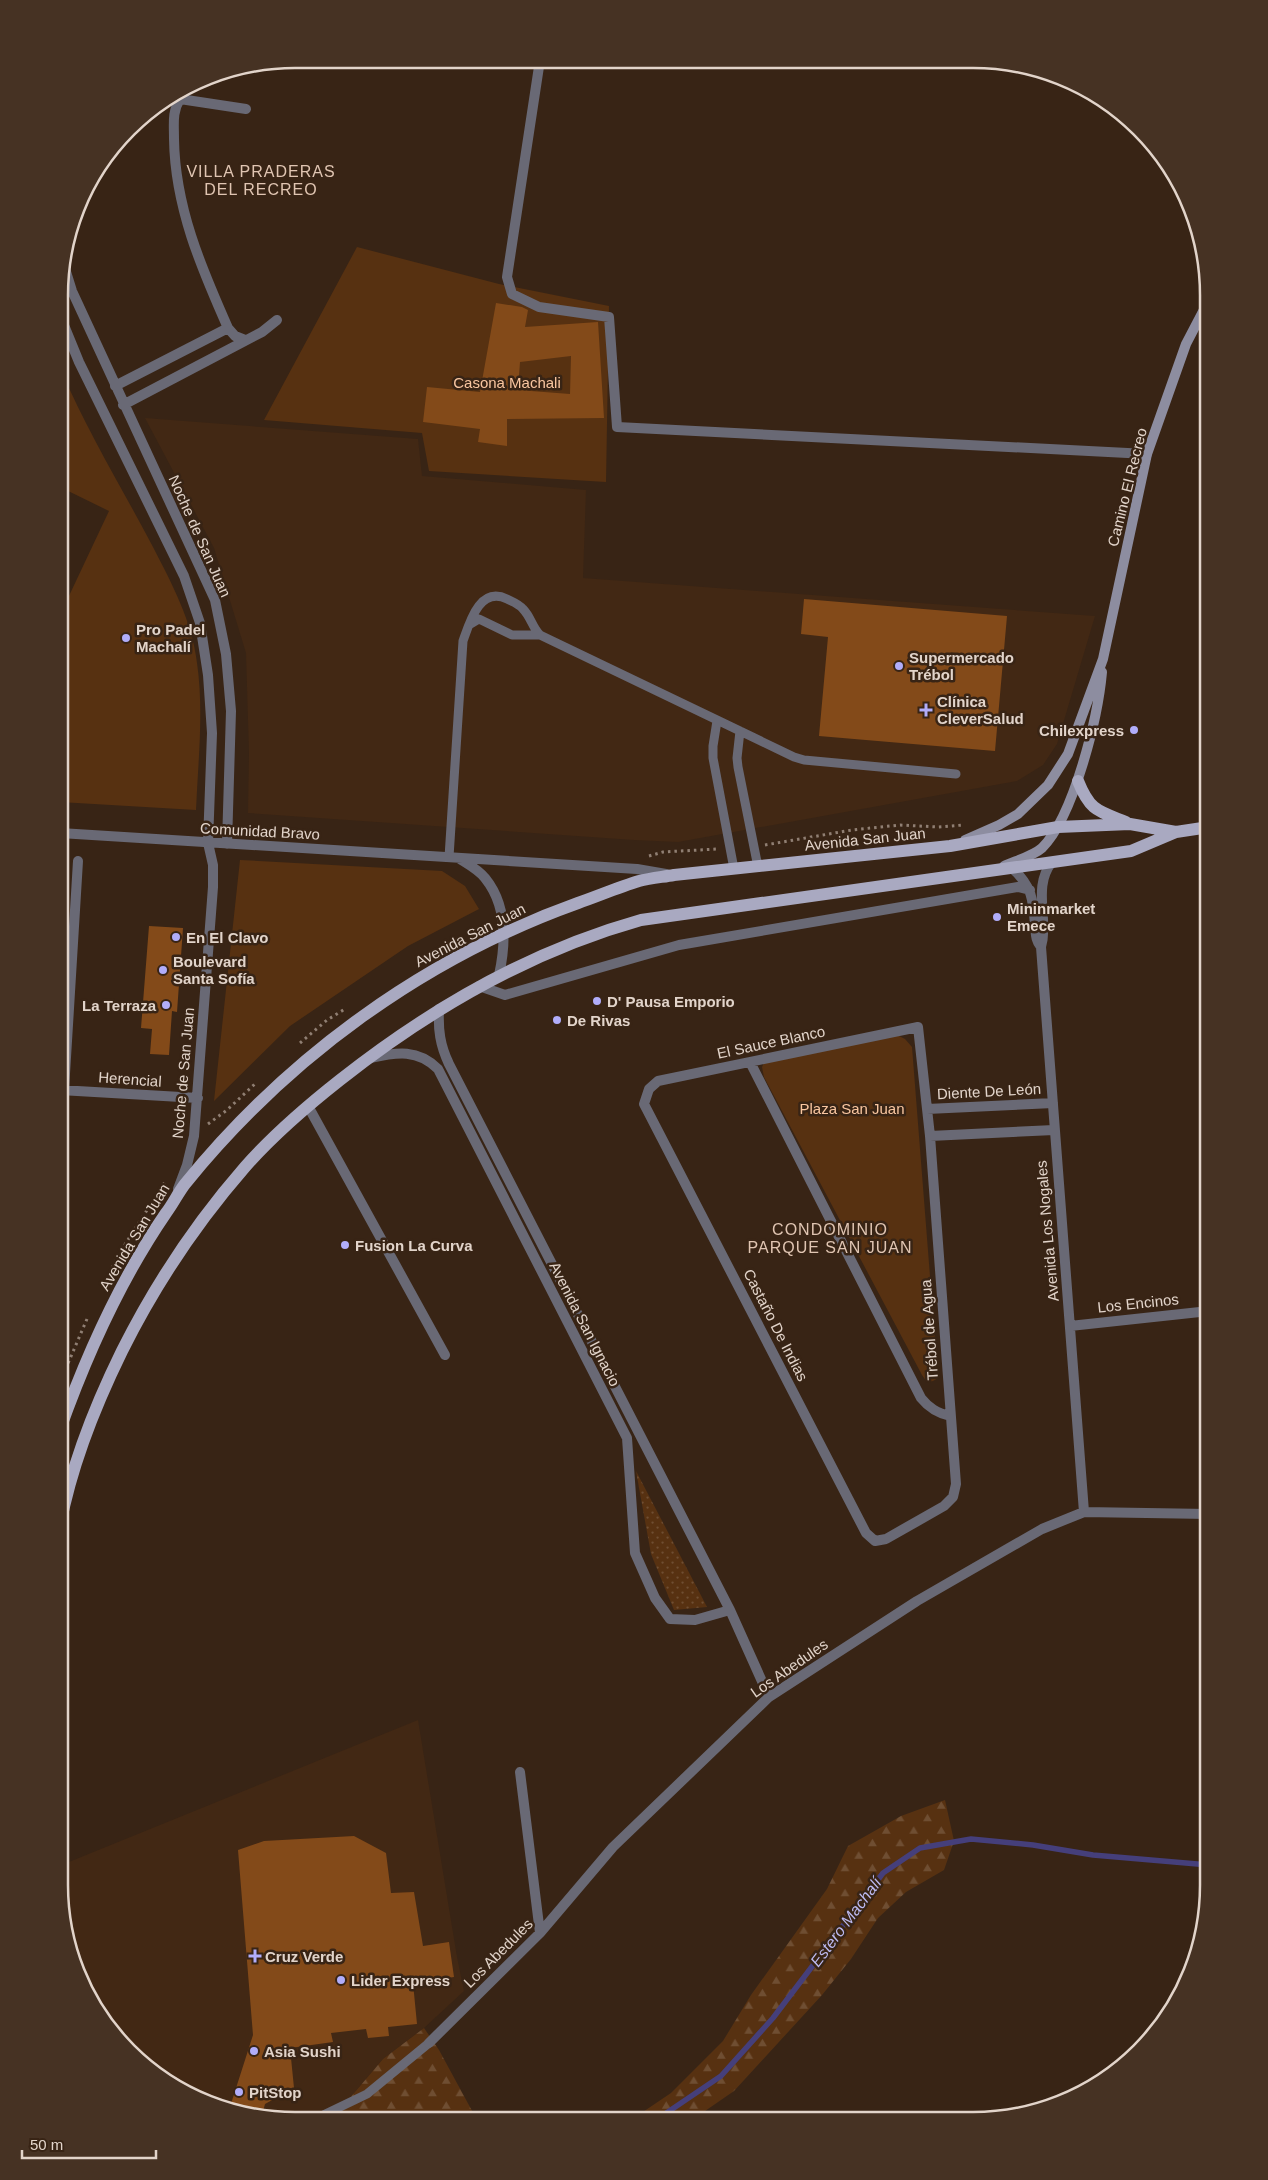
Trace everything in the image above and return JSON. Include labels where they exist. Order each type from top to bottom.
[{"type":"main road","name":"Camino El Recreo","points":[[992,871],[1040,850],[1052,838],[1078,781],[1100,692],[1103,659],[1147,454],[1186,344],[1200,317]]},
{"type":"main road","name":"Camino El Recreo","points":[[950,846],[999,825],[1018,814],[1048,785],[1068,754],[1103,659]]},
{"type":"main road","points":[[1078,781],[1088,804],[1102,813],[1130,824]]},
{"type":"main road","name":"Avenida San Juan","points":[[68,1410],[102,1325],[150,1235],[184,1186],[264,1098],[346,1027],[394,994],[504,932],[640,881],[674,875],[950,846],[1058,826],[1130,824],[1176,832]]},
{"type":"main road","name":"Avenida San Juan","points":[[68,1489],[84,1439],[109,1379],[134,1327],[168,1269],[207,1214],[246,1166],[285,1125],[366,1060],[439,1009],[479,986],[569,944],[641,920],[1131,851],[1176,832],[1200,828]]},
{"type":"street","points":[[539,68],[507,277],[512,294],[540,307],[609,317],[617,427],[1147,454]]},
{"type":"street","points":[[245,340],[235,336],[228,328],[197,257],[186,222],[174,154],[174,110],[180,99],[246,109]]},
{"type":"street","name":"Noche de San Juan","points":[[68,279],[72,292],[123,404],[215,600],[226,654],[231,711],[227,844]]},
{"type":"street","points":[[123,404],[262,332],[277,320]]},
{"type":"street","points":[[115,386],[228,328]]},
{"type":"street","name":"Noche de San Juan","points":[[68,335],[79,362],[184,576],[200,622],[208,675],[212,733],[208,843],[213,865],[213,887],[198,1098],[194,1136],[187,1166],[167,1212]]},
{"type":"street","name":"Comunidad Bravo","points":[[68,834],[638,869],[674,875]]},
{"type":"street","points":[[454,858],[484,877],[497,899],[504,932],[504,950],[500,976]]},
{"type":"street","points":[[68,1004],[78,861]]},
{"type":"street","name":"Avenida Los Nogales","points":[[1052,862],[1043,878],[1043,939],[1041,947],[1084,1512]]},
{"type":"street","name":"Avenida Los Nogales","points":[[1012,868],[1024,879],[1030,890],[1034,903],[1036,941],[1041,947]]},
{"type":"street","points":[[479,986],[505,996],[679,945],[1018,887],[1030,890]]},
{"type":"street","name":"Avenida San Ignacio","points":[[439,1009],[438,1031],[441,1046],[730,1610],[769,1698]]},
{"type":"street","name":"El Sauce Blanco","points":[[644,1104],[649,1089],[658,1081],[918,1027]]},
{"type":"street","name":"Trébol de Agua","points":[[866,1533],[872,1540],[881,1542],[944,1506],[953,1497],[956,1484],[930,1136],[918,1027]]},
{"type":"street","name":"Avenida San Ignacio","points":[[366,1060],[394,1052],[413,1054],[428,1058],[438,1069],[627,1438],[635,1553],[655,1598],[670,1619],[695,1620],[730,1610]]},
{"type":"street","points":[[750,1062],[921,1398],[928,1406],[939,1413],[950,1416]]},
{"type":"street","name":"Herencial","points":[[68,1090],[198,1098]]},
{"type":"street","name":"Diente De León","points":[[927,1109],[1053,1103]]},
{"type":"street","name":"Castaño De Indias","points":[[644,1104],[866,1533]]},
{"type":"street","points":[[308,1106],[445,1356]]},
{"type":"street","points":[[930,1136],[1054,1130]]},
{"type":"street","points":[[526,1242],[538,1235]]},
{"type":"street","name":"Los Encinos","points":[[1070,1326],[1200,1312]]},
{"type":"street","points":[[627,1438],[640,1432]]},
{"type":"street","name":"Los Abedules","points":[[429,2043],[540,1934],[613,1848],[769,1698],[917,1601],[1042,1529],[1084,1512],[1200,1514]]},
{"type":"street","points":[[520,1772],[540,1934]]},
{"type":"lane","points":[[454,858],[461,660],[469,625],[484,599],[492,596],[502,597],[519,605],[526,611],[533,628],[540,635],[717,721],[804,760],[956,774]]},
{"type":"lane","points":[[469,625],[479,619],[512,635],[540,635]]},
{"type":"lane","points":[[717,721],[713,758],[734,869]]},
{"type":"lane","points":[[740,731],[738,767],[758,866]]},
{"type":"lane","points":[[330,2112],[367,2094],[429,2043]]},
{"type":"shaded area","points":[[145,418],[418,439],[422,476],[586,490],[583,578],[1095,616],[1057,744],[1043,765],[1017,781],[678,842],[248,813],[249,753],[246,653],[214,548]]},
{"type":"shaded area","points":[[418,1720],[464,1991],[424,2028],[383,2059],[338,2112],[279,2112],[235,2105],[194,2089],[156,2066],[114,2024],[91,1986],[75,1945],[69,1915],[68,1862]]},
{"type":"green space","name":"Casona Machali","points":[[357,247],[499,284],[609,306],[606,482],[429,471],[422,433],[264,420]]},
{"type":"green space","name":"Pro Padel Machalí","points":[[68,386],[167,575],[191,632],[197,663],[200,699],[196,810],[68,802],[68,598],[109,511],[68,491]]},
{"type":"green space","points":[[240,860],[442,871],[465,886],[479,909],[408,946],[290,1026],[214,1101]]},
{"type":"green space","name":"Plaza San Juan","points":[[897,1035],[905,1039],[912,1047],[938,1378],[927,1382],[764,1077],[762,1067],[766,1059]]},
{"type":"green space","points":[[636,1471],[707,1607],[674,1610],[651,1554]]},
{"type":"green space","points":[[945,1800],[954,1841],[944,1870],[906,1892],[878,1918],[851,1959],[822,1995],[734,2091],[704,2112],[643,2112],[671,2093],[723,2041],[751,1995],[827,1889],[848,1846],[901,1816]]},
{"type":"green space","points":[[424,2028],[439,2050],[473,2112],[338,2112],[383,2059]]},
{"type":"building","points":[[496,303],[522,307],[528,310],[525,327],[598,322],[604,418],[507,419],[507,446],[478,442],[480,429],[423,422],[427,387],[480,392]],"holes":[[[571,356],[570,394],[518,390],[520,362]]]},
{"type":"building","points":[[804,599],[1007,616],[995,751],[819,736],[828,637],[801,634]]},
{"type":"building","name":"Boulevard Santa Sofía","points":[[149,926],[183,928],[177,1012],[172,1011],[169,1055],[150,1054],[152,1029],[141,1028]]},
{"type":"building","name":"Lider Express","points":[[354,1836],[386,1853],[391,1893],[414,1892],[423,1946],[449,1942],[454,1977],[413,1983],[417,2024],[388,2027],[389,2036],[368,2038],[366,2029],[331,2033],[333,2042],[290,2048],[294,2088],[265,2104],[263,2111],[231,2104],[253,2035],[238,1850],[264,1841]]},
{"type":"waterway","name":"Estero Machalí","points":[[668,2112],[721,2076],[773,2018],[883,1873],[920,1848],[971,1839],[1033,1845],[1093,1855],[1200,1864]]},
{"type":"place","name":"Pro Padel Machalí","points":[[126,638]]},
{"type":"place","name":"Supermercado Trébol","points":[[899,666]]},
{"type":"place","name":"Clínica CleverSalud","points":[[926,710]]},
{"type":"place","name":"Chilexpress","points":[[1134,730]]},
{"type":"place","name":"Mininmarket Emece","points":[[997,917]]},
{"type":"place","name":"En El Clavo","points":[[176,937]]},
{"type":"place","name":"Boulevard Santa Sofía","points":[[163,970]]},
{"type":"place","name":"D' Pausa Emporio","points":[[597,1001]]},
{"type":"place","name":"La Terraza","points":[[166,1005]]},
{"type":"place","name":"De Rivas","points":[[557,1020]]},
{"type":"place","name":"Fusion La Curva","points":[[345,1245]]},
{"type":"place","name":"Cruz Verde","points":[[255,1956]]},
{"type":"place","name":"Lider Express","points":[[341,1980]]},
{"type":"place","name":"Asia Sushi","points":[[254,2051]]},
{"type":"place","name":"PitStop","points":[[239,2092]]},
{"type":"district","name":"VILLA PRADERAS DEL RECREO","points":[[261,180]]},
{"type":"district","name":"CONDOMINIO PARQUE SAN JUAN","points":[[830,1238]]}]
